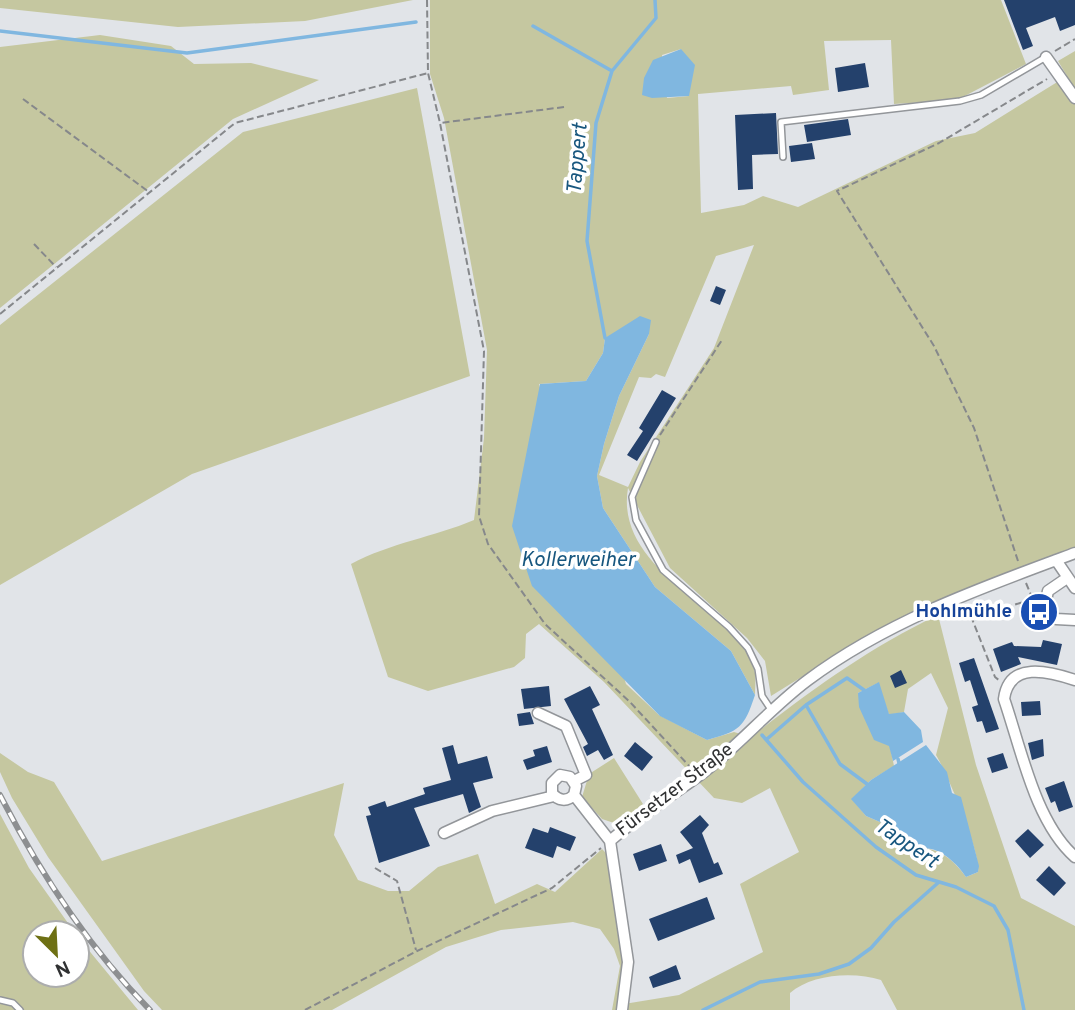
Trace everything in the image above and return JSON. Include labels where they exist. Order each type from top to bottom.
[{"type":"street","points":[[1046,57],[1075,98]]},
{"type":"street","name":"Fürsetzer Straße","points":[[610,841],[630,822],[699,776],[807,681],[864,644],[961,596],[1075,553]]},
{"type":"street","points":[[1056,560],[1075,587]]},
{"type":"street","points":[[1067,578],[1048,591],[1045,605],[1056,619],[1075,620]]},
{"type":"street","points":[[1075,680],[1057,674],[1025,673],[1013,677],[1006,685],[1004,699],[1045,819],[1057,840],[1075,857]]},
{"type":"street","points":[[538,713],[566,726],[586,775],[574,781]]},
{"type":"street","points":[[554,796],[551,789],[556,777],[565,775],[574,781]]},
{"type":"street","points":[[444,832],[492,811],[554,796],[565,800],[574,795],[574,781]]},
{"type":"street","name":"Fürsetzer Straße","points":[[574,795],[610,841],[628,962],[622,1010]]},
{"type":"lane","points":[[783,157],[781,122],[960,102],[981,96],[1046,57]]},
{"type":"lane","points":[[656,442],[632,497],[636,520],[663,570],[729,627],[748,648],[758,669],[762,695],[772,711]]},
{"type":"lane","points":[[0,1000],[13,1003],[20,1010]]},
{"type":"path","points":[[427,0],[428,73],[484,351],[479,516],[488,544],[545,624],[630,702],[699,776]]},
{"type":"path","points":[[1046,57],[1075,38]]},
{"type":"path","points":[[0,314],[234,123],[428,73]]},
{"type":"path","points":[[1021,573],[974,428],[934,346],[837,191],[939,143],[1057,73]]},
{"type":"path","points":[[23,99],[149,192]]},
{"type":"path","points":[[440,122],[564,107]]},
{"type":"path","points":[[34,244],[57,268]]},
{"type":"path","points":[[656,442],[722,340]]},
{"type":"path","points":[[961,596],[974,617],[995,677],[1006,685]]},
{"type":"path","points":[[974,617],[1033,599]]},
{"type":"path","points":[[305,1010],[416,951],[552,888],[610,841]]},
{"type":"path","points":[[375,868],[397,881],[416,951]]},
{"type":"green space","points":[[0,0],[413,0],[305,21],[178,27],[0,8]]},
{"type":"green space","points":[[430,0],[1001,0],[1026,64],[957,100],[894,104],[891,40],[824,41],[829,90],[793,95],[791,86],[698,94],[701,213],[744,205],[763,196],[798,207],[936,141],[975,133],[1067,76],[1058,61],[1075,51],[1075,548],[1015,570],[866,637],[771,696],[765,661],[747,638],[670,568],[628,488],[629,519],[640,545],[659,569],[730,631],[747,652],[755,673],[755,695],[731,651],[655,587],[603,508],[597,476],[604,444],[619,396],[649,334],[605,338],[603,353],[586,381],[539,384],[626,684],[659,715],[707,740],[734,732],[751,737],[841,671],[938,615],[976,765],[1021,898],[1075,926],[1075,1010],[897,1010],[881,980],[846,975],[821,978],[799,987],[790,993],[790,1010],[612,1010],[620,966],[614,949],[600,929],[573,922],[501,930],[446,947],[332,1010],[162,1010],[144,991],[48,857],[12,798],[0,772],[0,753],[28,772],[54,782],[102,861],[344,783],[334,835],[358,880],[388,891],[409,891],[438,867],[478,854],[495,904],[537,884],[555,892],[602,849],[611,858],[626,948],[624,1004],[679,995],[763,952],[740,884],[799,852],[770,788],[742,803],[714,798],[604,682],[539,624],[526,634],[525,658],[514,667],[428,691],[388,677],[351,564],[381,551],[474,520],[484,438],[487,350],[444,118],[430,74]],"holes":[[[681,49],[689,96],[667,98],[662,55]],[[754,245],[714,348],[640,462],[628,487],[599,475],[639,377],[651,378],[656,374],[665,377],[716,256]],[[931,673],[948,708],[936,755],[955,795],[978,862],[978,872],[966,877],[939,852],[918,849],[895,835],[887,825],[866,816],[852,799],[871,780],[894,766],[890,746],[858,693],[878,683],[889,715],[904,712],[908,689]]]},
{"type":"green space","points":[[100,35],[171,46],[194,64],[251,63],[319,80],[233,119],[0,308],[0,47]]},
{"type":"green space","points":[[417,88],[470,376],[192,474],[0,585],[0,325],[243,132]]},
{"type":"green space","points":[[614,758],[643,804],[620,825],[602,819],[582,797],[589,774]]},
{"type":"green space","points":[[0,814],[29,868],[65,919],[21,919],[21,989],[91,989],[91,953],[138,1010],[0,1010]]},
{"type":"water","points":[[681,49],[695,65],[689,96],[652,98],[642,95],[644,78],[653,60]]},
{"type":"water","name":"Kollerweiher","points":[[640,316],[651,320],[649,334],[619,396],[597,476],[603,508],[655,587],[731,651],[755,695],[748,715],[734,731],[707,740],[660,716],[532,586],[512,526],[540,384],[586,381],[603,353],[605,338]]},
{"type":"water","points":[[879,682],[889,714],[904,712],[921,730],[923,742],[893,761],[889,746],[874,740],[859,707],[858,693]]},
{"type":"water","points":[[926,745],[947,772],[952,793],[961,797],[979,866],[978,872],[966,877],[946,856],[933,849],[919,849],[895,835],[887,825],[866,816],[851,799],[871,780]]},
{"type":"building","points":[[1004,0],[1075,0],[1075,25],[1060,31],[1055,17],[1026,28],[1033,46],[1023,50]]},
{"type":"building","points":[[865,63],[869,87],[838,92],[835,68]]},
{"type":"building","points":[[776,113],[778,154],[752,155],[753,189],[738,190],[735,115]]},
{"type":"building","points":[[848,119],[851,135],[807,142],[804,125]]},
{"type":"building","points":[[812,143],[815,159],[791,162],[789,146]]},
{"type":"building","points":[[716,286],[726,290],[720,305],[710,301]]},
{"type":"building","points":[[662,390],[676,398],[637,461],[627,455],[643,431],[639,428]]},
{"type":"building","points":[[1043,640],[1062,644],[1057,665],[1018,657],[1021,664],[1001,672],[993,649],[1012,642],[1014,646],[1041,647]]},
{"type":"building","points":[[974,658],[999,729],[986,733],[982,721],[977,722],[972,707],[978,705],[970,680],[965,682],[959,663]]},
{"type":"building","points":[[901,670],[907,683],[895,688],[890,676]]},
{"type":"building","points":[[549,686],[551,706],[524,709],[521,689]]},
{"type":"building","points":[[590,686],[600,705],[592,709],[613,755],[604,760],[598,750],[587,756],[583,747],[588,744],[564,699]]},
{"type":"building","points":[[1040,701],[1041,715],[1022,716],[1021,702]]},
{"type":"building","points":[[530,712],[534,724],[519,726],[517,714]]},
{"type":"building","points":[[1043,739],[1044,756],[1032,760],[1028,743]]},
{"type":"building","points":[[635,742],[653,757],[642,771],[624,756]]},
{"type":"building","points":[[453,745],[458,764],[487,756],[493,778],[473,783],[481,807],[469,813],[463,794],[414,808],[430,846],[379,863],[366,816],[371,815],[368,807],[385,801],[387,807],[425,794],[423,788],[451,780],[442,748]]},
{"type":"building","points":[[547,746],[552,762],[527,770],[523,760],[535,756],[533,750]]},
{"type":"building","points":[[1003,753],[1008,768],[992,773],[987,758]]},
{"type":"building","points":[[1064,781],[1073,807],[1059,812],[1055,801],[1051,803],[1045,788]]},
{"type":"building","points":[[700,815],[709,825],[702,833],[714,864],[718,862],[723,874],[699,883],[690,859],[679,864],[676,855],[693,848],[680,832]]},
{"type":"building","points":[[550,827],[576,837],[570,851],[557,846],[553,858],[525,848],[533,828],[548,833]]},
{"type":"building","points":[[1028,829],[1044,845],[1030,858],[1015,841]]},
{"type":"building","points":[[661,844],[667,861],[639,871],[633,854]]},
{"type":"building","points":[[1049,866],[1066,883],[1054,896],[1036,880]]},
{"type":"building","points":[[707,897],[715,919],[658,941],[649,919]]},
{"type":"building","points":[[676,965],[681,979],[653,988],[649,977]]},
{"type":"waterway","name":"Tappert","points":[[605,338],[587,241],[596,123],[612,71],[656,18],[655,0]]},
{"type":"waterway","points":[[0,31],[187,53],[416,22]]},
{"type":"waterway","points":[[533,26],[612,71]]},
{"type":"waterway","points":[[806,705],[847,678],[864,690]]},
{"type":"waterway","name":"Tappert","points":[[767,739],[806,705],[840,764],[867,784]]},
{"type":"waterway","name":"Tappert","points":[[762,735],[803,782],[876,847],[916,875],[956,887],[994,906],[1008,930],[1024,1010]]},
{"type":"waterway","points":[[898,759],[899,763]]},
{"type":"waterway","points":[[703,1010],[760,982],[819,974],[849,964],[871,948],[894,922],[939,882]]},
{"type":"railway","points":[[0,795],[31,852],[67,908],[106,961],[150,1010]]},
{"type":"place","name":"Hohlmühle","points":[[1039,612]]}]
